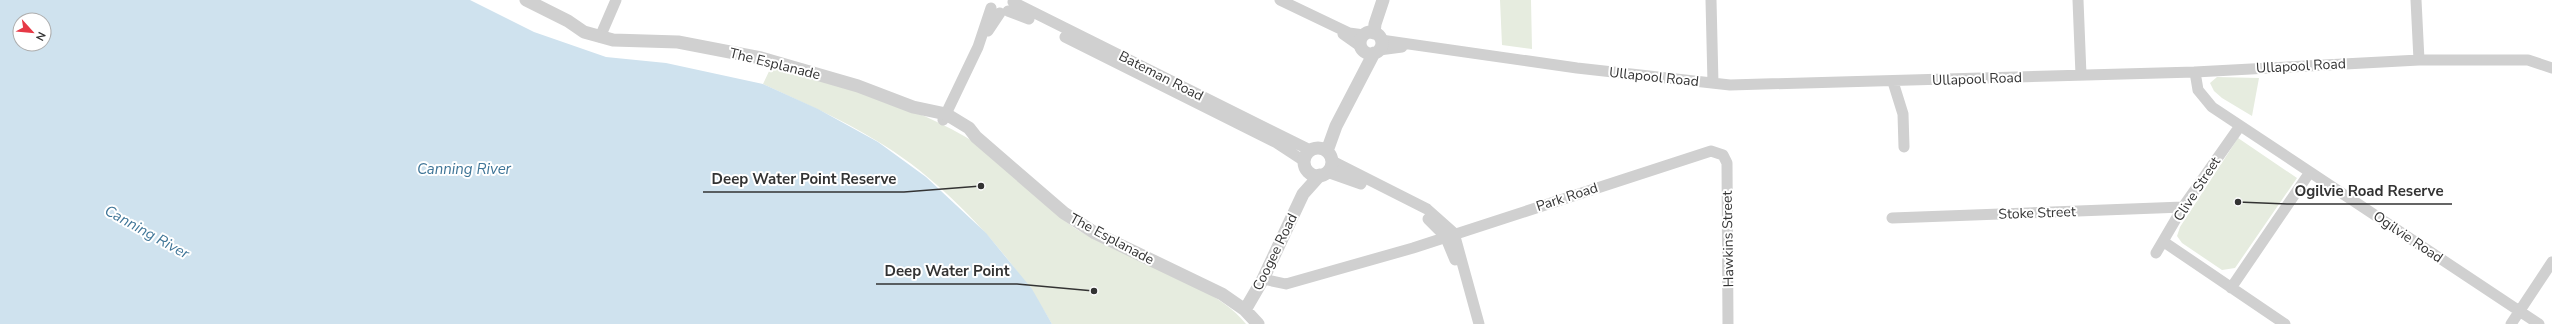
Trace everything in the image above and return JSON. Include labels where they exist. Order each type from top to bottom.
[{"type":"street","name":"The Esplanade","points":[[526,0],[568,21],[601,34],[634,39],[678,42],[761,58],[858,86],[913,107],[945,117],[969,128],[976,137],[1064,213],[1095,233],[1222,294],[1245,310],[1258,324]]},
{"type":"street","points":[[601,34],[616,0]]},
{"type":"street","points":[[1280,0],[1371,43]]},
{"type":"street","points":[[1711,0],[1713,84]]},
{"type":"street","points":[[2078,0],[2081,75]]},
{"type":"street","points":[[2416,0],[2419,60]]},
{"type":"street","name":"Coogee Road","points":[[1245,310],[1263,279],[1361,77],[1382,2]]},
{"type":"street","points":[[945,117],[999,5]]},
{"type":"street","name":"Bateman Road","points":[[999,5],[1024,16],[1275,142],[1423,207],[1450,235],[1467,296],[1471,299],[1479,324]]},
{"type":"street","name":"Ullapool Road","points":[[1371,43],[1412,46],[1713,84],[1767,85],[1894,82],[2195,72],[2419,60],[2528,60],[2548,66]]},
{"type":"street","name":"Ogilvie Road","points":[[2195,72],[2198,90],[2205,101],[2240,126],[2539,324]]},
{"type":"street","points":[[1894,82],[1903,114],[1904,147]]},
{"type":"street","name":"Clive Street","points":[[2156,253],[2164,242],[2183,207],[2240,126]]},
{"type":"street","name":"Park Road","points":[[1263,279],[1286,284],[1413,248],[1711,151],[1723,155]]},
{"type":"street","name":"Hawkins Street","points":[[1723,155],[1727,163],[1728,324]]},
{"type":"street","name":"Bateman Road","points":[[1319,161],[1421,213],[1450,235]]},
{"type":"street","points":[[2231,288],[2310,172]]},
{"type":"street","name":"Stoke Street","points":[[1892,218],[2183,207]]},
{"type":"street","name":"Park Road","points":[[1413,248],[1426,240],[1434,224]]},
{"type":"street","points":[[2164,242],[2285,324]]},
{"type":"street","points":[[2511,324],[2552,262]]},
{"type":"shaded area","points":[[1500,0],[1531,0],[1532,49],[1502,45]]},
{"type":"shaded area","points":[[772,65],[884,100],[939,123],[965,136],[1000,161],[1051,210],[1073,227],[1092,238],[1165,271],[1212,295],[1231,309],[1246,324],[1052,324],[1018,272],[975,222],[952,199],[928,177],[877,141],[807,104],[763,84]]},
{"type":"shaded area","points":[[2217,77],[2259,78],[2252,116],[2222,98],[2214,91],[2210,83]]},
{"type":"shaded area","points":[[2238,138],[2297,178],[2235,268],[2222,270],[2182,243],[2177,236],[2180,227]]},
{"type":"water","name":"Canning River","points":[[0,0],[470,0],[534,32],[606,57],[666,63],[763,84],[818,109],[878,142],[926,177],[986,233],[1032,289],[1052,324],[0,324]]},
{"type":"place","name":"Deep Water Point Reserve","points":[[981,186]]},
{"type":"place","name":"Ogilvie Road Reserve","points":[[2238,202]]},
{"type":"place","name":"Deep Water Point","points":[[1094,291]]}]
